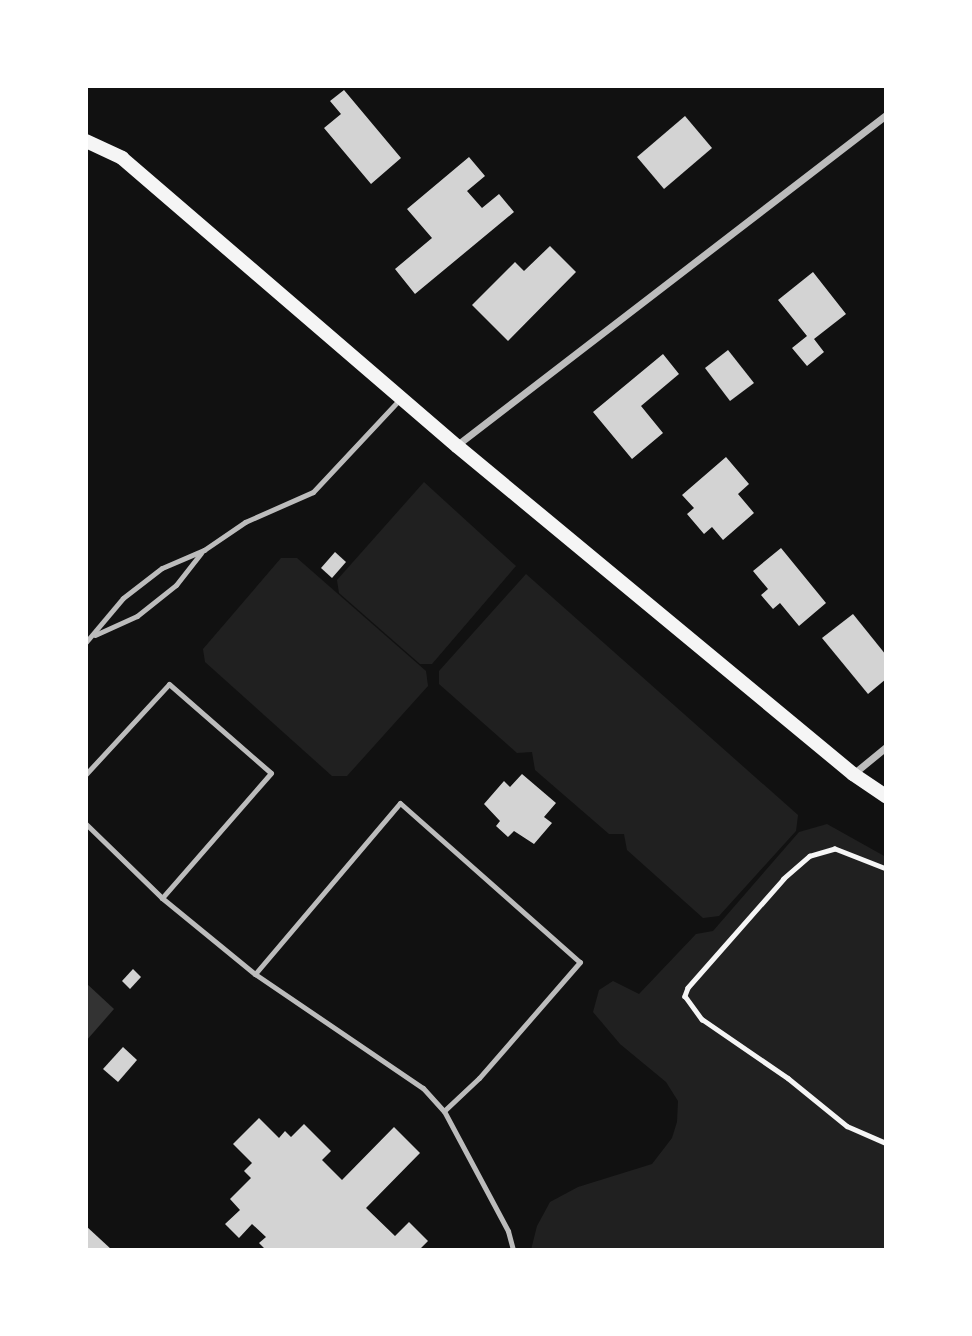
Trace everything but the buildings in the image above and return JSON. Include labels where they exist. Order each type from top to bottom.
[{"type":"main road","points":[[86,141],[122,158],[457,446],[853,774],[886,796]]},
{"type":"street","points":[[457,446],[886,115]]},
{"type":"street","points":[[853,774],[886,747]]},
{"type":"lane","points":[[92,637],[123,598],[162,568],[204,550],[245,522],[313,492],[401,398]]},
{"type":"lane","points":[[86,642],[146,608],[176,585],[204,550]]},
{"type":"lane","points":[[86,774],[169,684],[271,774],[162,898]]},
{"type":"lane","points":[[255,974],[400,803],[580,962],[478,1078],[444,1111]]},
{"type":"lane","points":[[86,824],[162,898],[255,974],[423,1088],[444,1111],[508,1231],[513,1250]]},
{"type":"path","points":[[886,869],[835,849],[810,856],[784,879],[688,988],[685,996],[702,1019],[788,1078],[847,1126],[886,1143]]},
{"type":"shaded area","points":[[424,482],[516,566],[432,664],[420,664],[339,593],[337,580]]},
{"type":"shaded area","points":[[281,558],[297,558],[426,671],[428,686],[347,776],[332,776],[205,662],[203,649]]},
{"type":"shaded area","points":[[526,574],[798,815],[796,831],[719,916],[703,918],[627,850],[624,834],[609,834],[535,770],[532,752],[517,753],[439,684],[439,671]]},
{"type":"shaded area","points":[[827,824],[886,857],[886,1250],[531,1250],[537,1226],[550,1202],[578,1187],[652,1164],[672,1138],[677,1122],[678,1101],[666,1082],[620,1044],[593,1012],[599,990],[613,981],[639,994],[696,934],[713,931],[799,832]]},
{"type":"shaded area","points":[[86,983],[114,1009],[86,1041]]}]
